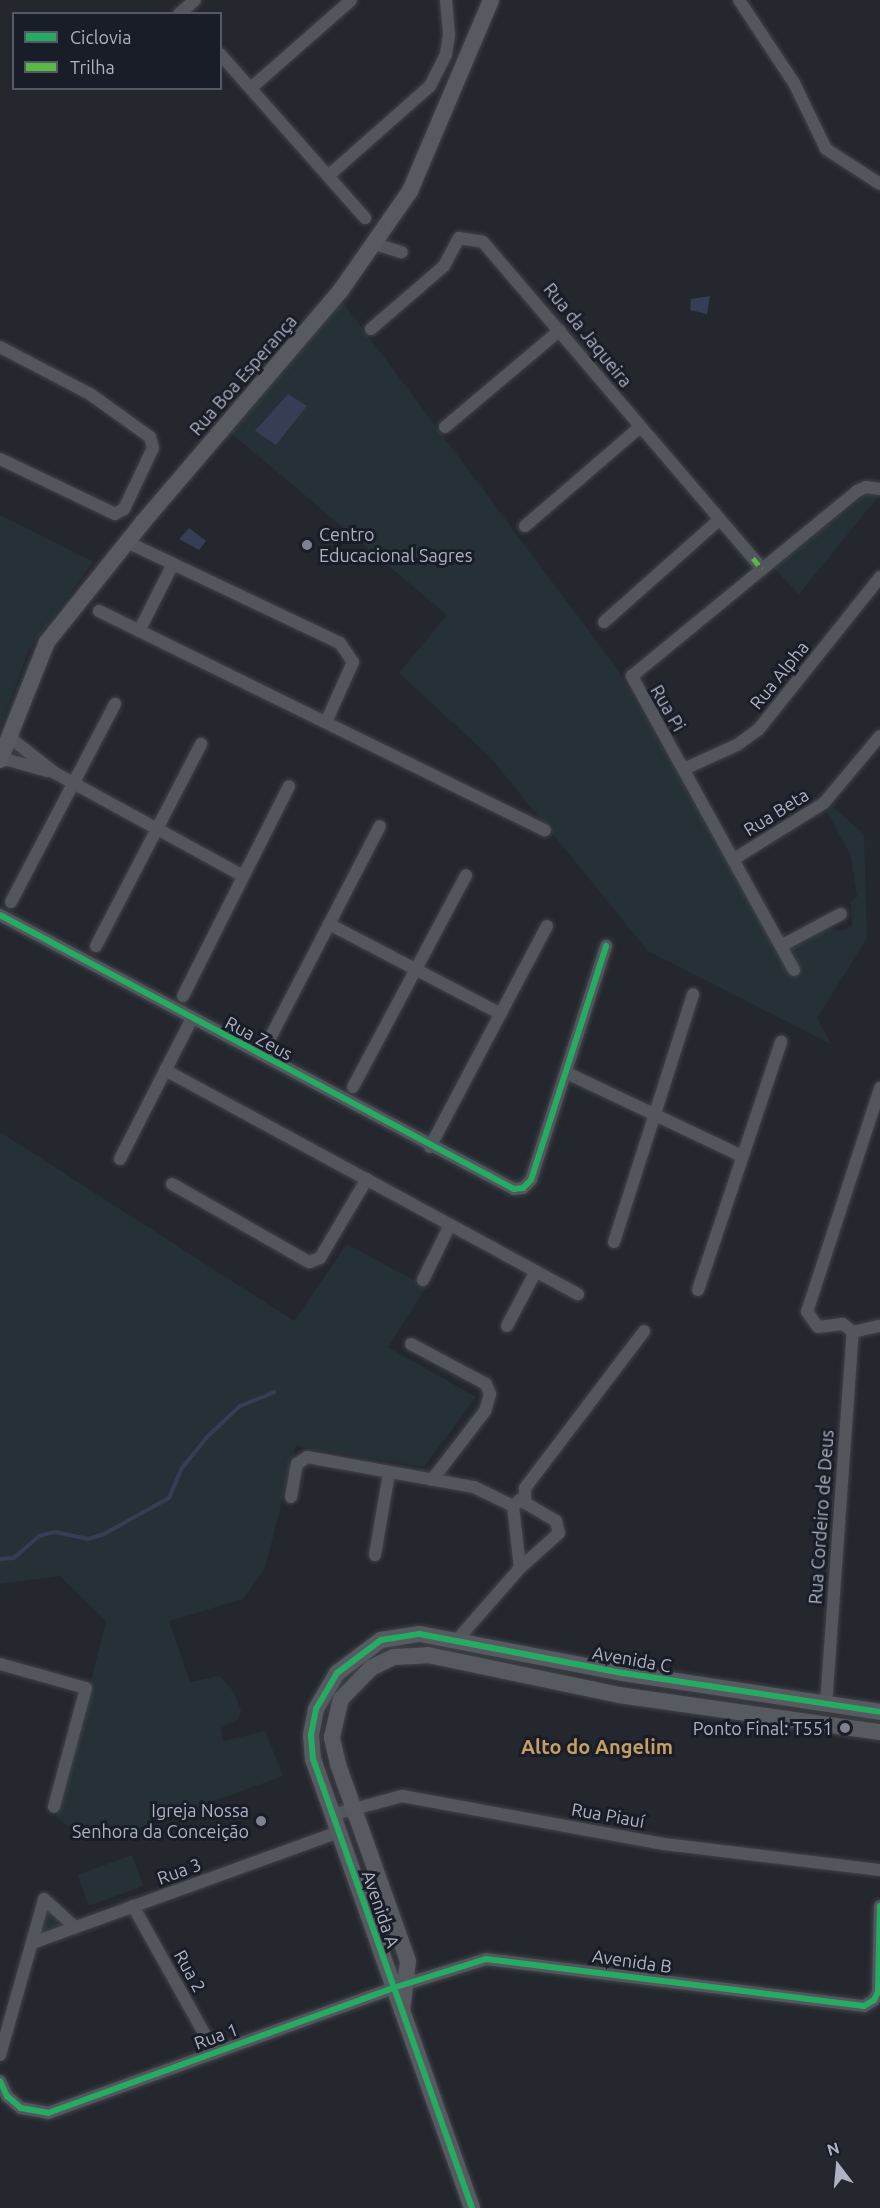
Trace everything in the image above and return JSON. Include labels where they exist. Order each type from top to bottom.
[{"type":"street","points":[[181,12],[195,0]]},
{"type":"street","points":[[251,88],[351,0]]},
{"type":"street","points":[[328,176],[430,86],[447,44],[446,0]]},
{"type":"street","name":"Rua Boa Esperança","points":[[0,759],[47,642],[143,522],[341,290],[375,244],[428,156],[491,0]]},
{"type":"street","points":[[740,0],[794,83],[826,149],[880,184]]},
{"type":"street","points":[[222,56],[365,218]]},
{"type":"street","name":"Rua da Jaqueira","points":[[371,329],[444,266],[459,238],[483,242],[762,569]]},
{"type":"street","points":[[375,244],[402,252]]},
{"type":"street","points":[[445,427],[560,330]]},
{"type":"street","points":[[0,347],[90,394],[150,437],[153,448],[124,509],[110,514],[0,459]]},
{"type":"street","points":[[525,526],[640,427]]},
{"type":"street","name":"Rua Pi","points":[[794,970],[632,676],[861,488],[880,489]]},
{"type":"street","points":[[124,509],[143,522]]},
{"type":"street","points":[[604,622],[719,520]]},
{"type":"street","points":[[127,542],[172,566],[326,634],[349,651],[352,662],[326,722]]},
{"type":"street","points":[[139,631],[172,566]]},
{"type":"street","name":"Rua Alpha","points":[[684,769],[737,745],[758,730],[880,577]]},
{"type":"street","points":[[99,611],[544,830]]},
{"type":"street","points":[[11,902],[115,704]]},
{"type":"street","name":"Rua Beta","points":[[734,859],[824,803],[880,736]]},
{"type":"street","points":[[9,737],[54,773],[243,876]]},
{"type":"street","points":[[96,946],[201,744]]},
{"type":"street","points":[[0,759],[54,773]]},
{"type":"street","points":[[183,996],[289,786]]},
{"type":"street","points":[[268,1042],[380,826]]},
{"type":"street","points":[[353,1087],[466,874]]},
{"type":"street","points":[[781,946],[841,914]]},
{"type":"street","name":"Rua Zeus","points":[[0,915],[503,1186],[524,1188],[531,1180],[567,1073]]},
{"type":"street","points":[[329,924],[501,1014]]},
{"type":"street","points":[[430,1148],[547,926]]},
{"type":"street","points":[[606,946],[567,1073],[742,1156]]},
{"type":"street","points":[[614,1242],[693,994]]},
{"type":"street","points":[[120,1159],[192,1018]]},
{"type":"street","points":[[698,1290],[781,1042]]},
{"type":"street","points":[[165,1070],[578,1294]]},
{"type":"street","points":[[880,1088],[807,1312],[818,1327],[843,1324],[853,1332],[880,1326]]},
{"type":"street","points":[[172,1184],[309,1262],[320,1258],[367,1179]]},
{"type":"street","points":[[423,1280],[450,1225]]},
{"type":"street","points":[[507,1326],[536,1271]]},
{"type":"street","points":[[525,1501],[525,1488],[644,1331]]},
{"type":"street","name":"Rua Cordeiro de Deus","points":[[826,1705],[853,1332]]},
{"type":"street","points":[[411,1344],[486,1384],[490,1394],[486,1411],[432,1480]]},
{"type":"street","points":[[291,1497],[297,1464],[307,1457],[474,1487],[513,1506],[525,1501]]},
{"type":"street","points":[[375,1555],[389,1473]]},
{"type":"street","points":[[457,1640],[520,1568],[560,1528],[525,1501]]},
{"type":"street","points":[[513,1506],[520,1568]]},
{"type":"street","name":"Avenida C","points":[[381,1640],[420,1634],[623,1673],[880,1712]]},
{"type":"street","name":"Avenida A","points":[[381,1640],[337,1672],[316,1709],[310,1746],[338,1832],[401,1985]]},
{"type":"street","name":"Avenida C","points":[[361,1674],[394,1657],[428,1655],[620,1695],[880,1732]]},
{"type":"street","points":[[0,1664],[86,1688],[54,1807]]},
{"type":"street","points":[[620,1695],[623,1673]]},
{"type":"street","name":"Avenida A","points":[[361,1674],[341,1699],[332,1726],[334,1749],[408,1961],[401,1985],[402,2012],[472,2208]]},
{"type":"street","name":"Rua Piauí","points":[[332,1815],[402,1796],[664,1844],[880,1870]]},
{"type":"street","name":"Rua 3","points":[[32,1943],[338,1832]]},
{"type":"street","points":[[0,2055],[44,1899],[75,1928]]},
{"type":"street","name":"Rua 2","points":[[133,1906],[215,2053]]},
{"type":"street","name":"Avenida B","points":[[401,1985],[476,1961],[508,1959],[851,2007],[869,2003],[878,1992],[880,1906]]},
{"type":"street","name":"Rua 1","points":[[0,2081],[7,2096],[21,2108],[48,2113],[401,1985]]},
{"type":"shaded area","points":[[342,301],[618,670],[780,955],[827,928],[841,931],[852,926],[851,901],[857,897],[851,856],[827,812],[832,806],[864,834],[867,938],[817,1018],[831,1044],[648,951],[490,757],[399,673],[447,615],[231,433]]},
{"type":"shaded area","points":[[871,490],[878,497],[799,594],[774,568]]},
{"type":"shaded area","points":[[0,515],[93,562],[28,652],[0,729]]},
{"type":"shaded area","points":[[0,1132],[294,1321],[347,1244],[426,1287],[388,1347],[476,1397],[424,1467],[296,1446],[265,1568],[243,1599],[169,1621],[190,1682],[219,1676],[233,1691],[241,1710],[238,1719],[221,1728],[223,1741],[265,1731],[283,1776],[130,1831],[68,1826],[56,1818],[106,1621],[60,1576],[0,1584]]},
{"type":"shaded area","points":[[132,1855],[143,1886],[89,1906],[77,1875]]},
{"type":"shaded area","points":[[48,1910],[71,1926],[41,1936]]},
{"type":"water","points":[[710,296],[707,314],[690,310],[691,299]]},
{"type":"water","points":[[288,394],[307,406],[276,445],[255,431]]},
{"type":"water","points":[[189,528],[206,541],[199,550],[179,539]]},
{"type":"waterway","points":[[0,1559],[14,1558],[39,1536],[55,1532],[88,1539],[104,1534],[169,1498],[182,1468],[208,1436],[240,1406],[274,1392]]},
{"type":"marked path","points":[[753,558],[762,569]]},
{"type":"cycle path","points":[[0,915],[514,1189],[523,1188],[531,1180],[606,946]]},
{"type":"cycle path","points":[[472,2208],[313,1759],[311,1735],[316,1709],[337,1673],[381,1640],[420,1634],[623,1673],[880,1712]]},
{"type":"cycle path","points":[[0,2081],[7,2096],[21,2108],[48,2113],[393,1988],[486,1959],[864,2006],[874,2000],[878,1992],[880,1906]]},
{"type":"place","name":"Centro Educacional Sagres","points":[[307,545]]},
{"type":"place","name":"Ponto Final: T551","points":[[845,1728]]},
{"type":"place","name":"Igreja Nossa Senhora da Conceição","points":[[261,1821]]},
{"type":"district","name":"Alto do Angelim","points":[[597,1746]]}]
